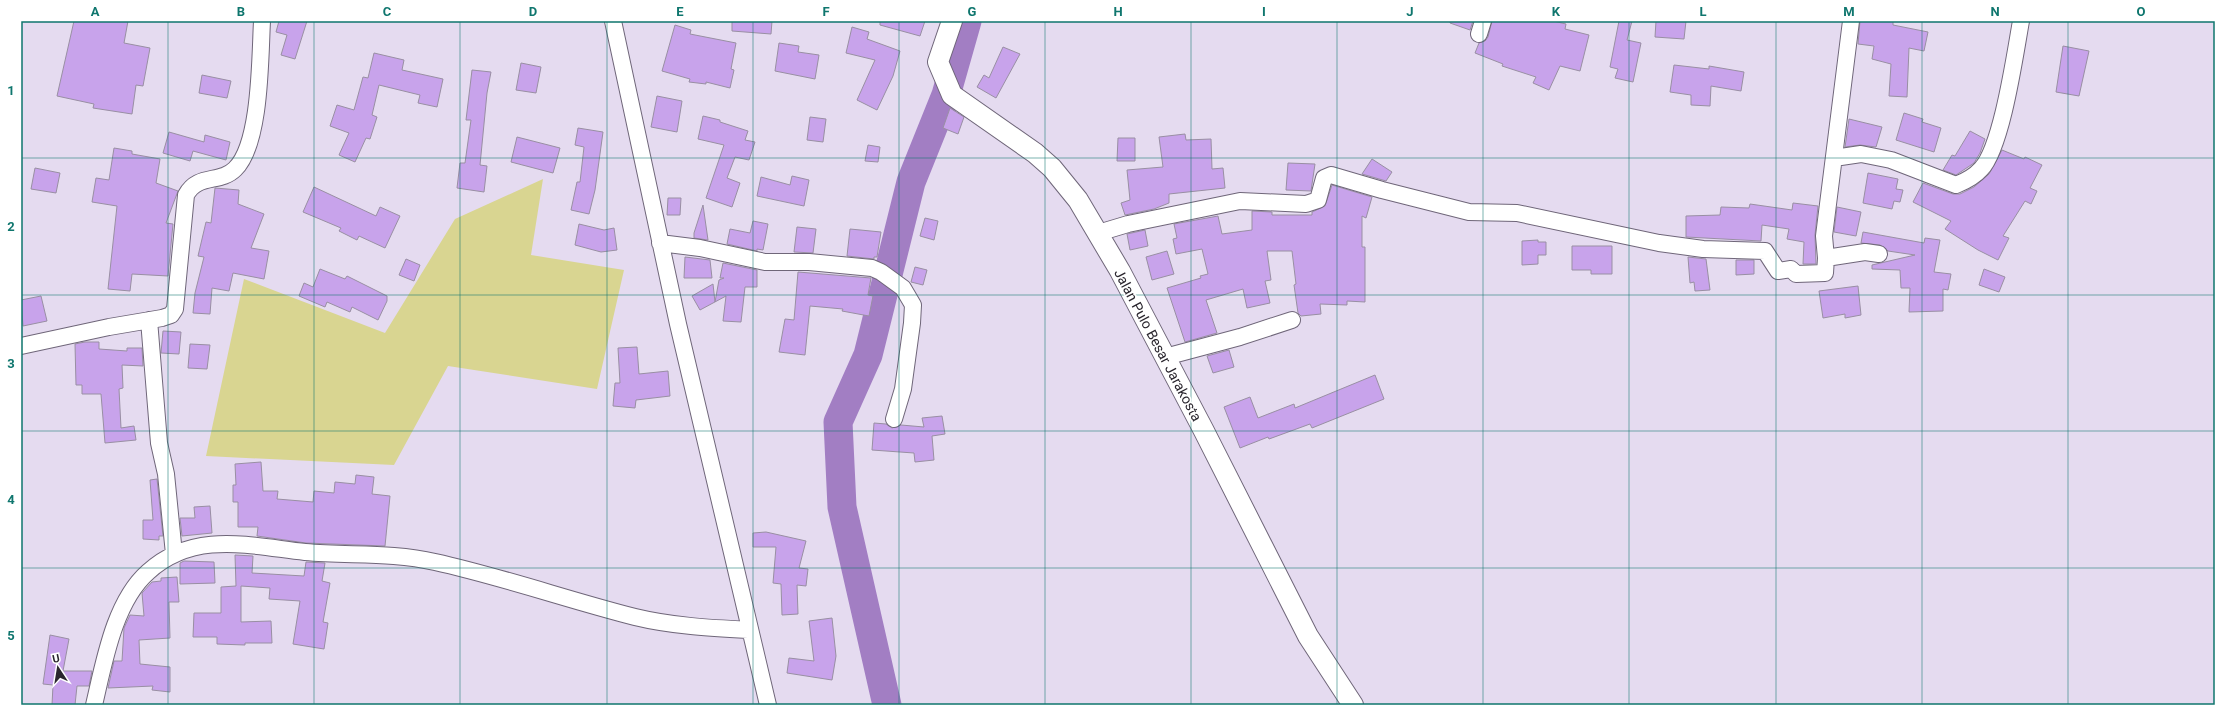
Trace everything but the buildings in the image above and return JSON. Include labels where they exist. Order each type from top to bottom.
[{"type":"street","points":[[21,346],[171,315],[175,308],[186,195],[191,187],[199,182],[228,174],[235,169],[243,159],[257,115],[262,21]]},
{"type":"street","points":[[613,21],[660,243],[749,630],[768,705]]},
{"type":"street","name":"Jalan Pulo Besar Jarakosta","points":[[952,21],[938,58],[940,70],[952,95],[1028,148],[1052,168],[1068,186],[1098,233],[1165,357],[1308,636],[1353,705]]},
{"type":"street","points":[[1098,233],[1128,224],[1240,201],[1306,204],[1318,200],[1324,178],[1331,175],[1382,190],[1469,212],[1517,214],[1659,243],[1703,249],[1765,250],[1778,271],[1791,270],[1796,274],[1825,272],[1826,258],[1824,236],[1851,21]]},
{"type":"street","points":[[1834,158],[1867,155],[1906,165],[1956,185],[1969,180],[1983,168],[1997,140],[2021,21]]},
{"type":"street","points":[[660,243],[694,247],[765,262],[809,262],[872,268],[881,272],[903,288],[913,305],[912,323],[903,389],[894,419]]},
{"type":"street","points":[[1826,258],[1865,252],[1879,254]]},
{"type":"street","points":[[149,320],[159,443],[166,474],[174,554]]},
{"type":"street","points":[[1165,357],[1240,338],[1292,320]]},
{"type":"street","points":[[94,705],[113,631],[134,586],[147,572],[174,554],[189,547],[226,543],[317,553],[393,555],[435,562],[519,583],[636,617],[698,627],[749,630]]},
{"type":"shaded area","points":[[543,179],[531,255],[624,270],[597,389],[448,366],[394,465],[206,456],[244,279],[385,333],[455,219]]},
{"type":"waterway","points":[[887,705],[842,507],[838,422],[868,355],[911,182],[946,95],[967,21]]}]
